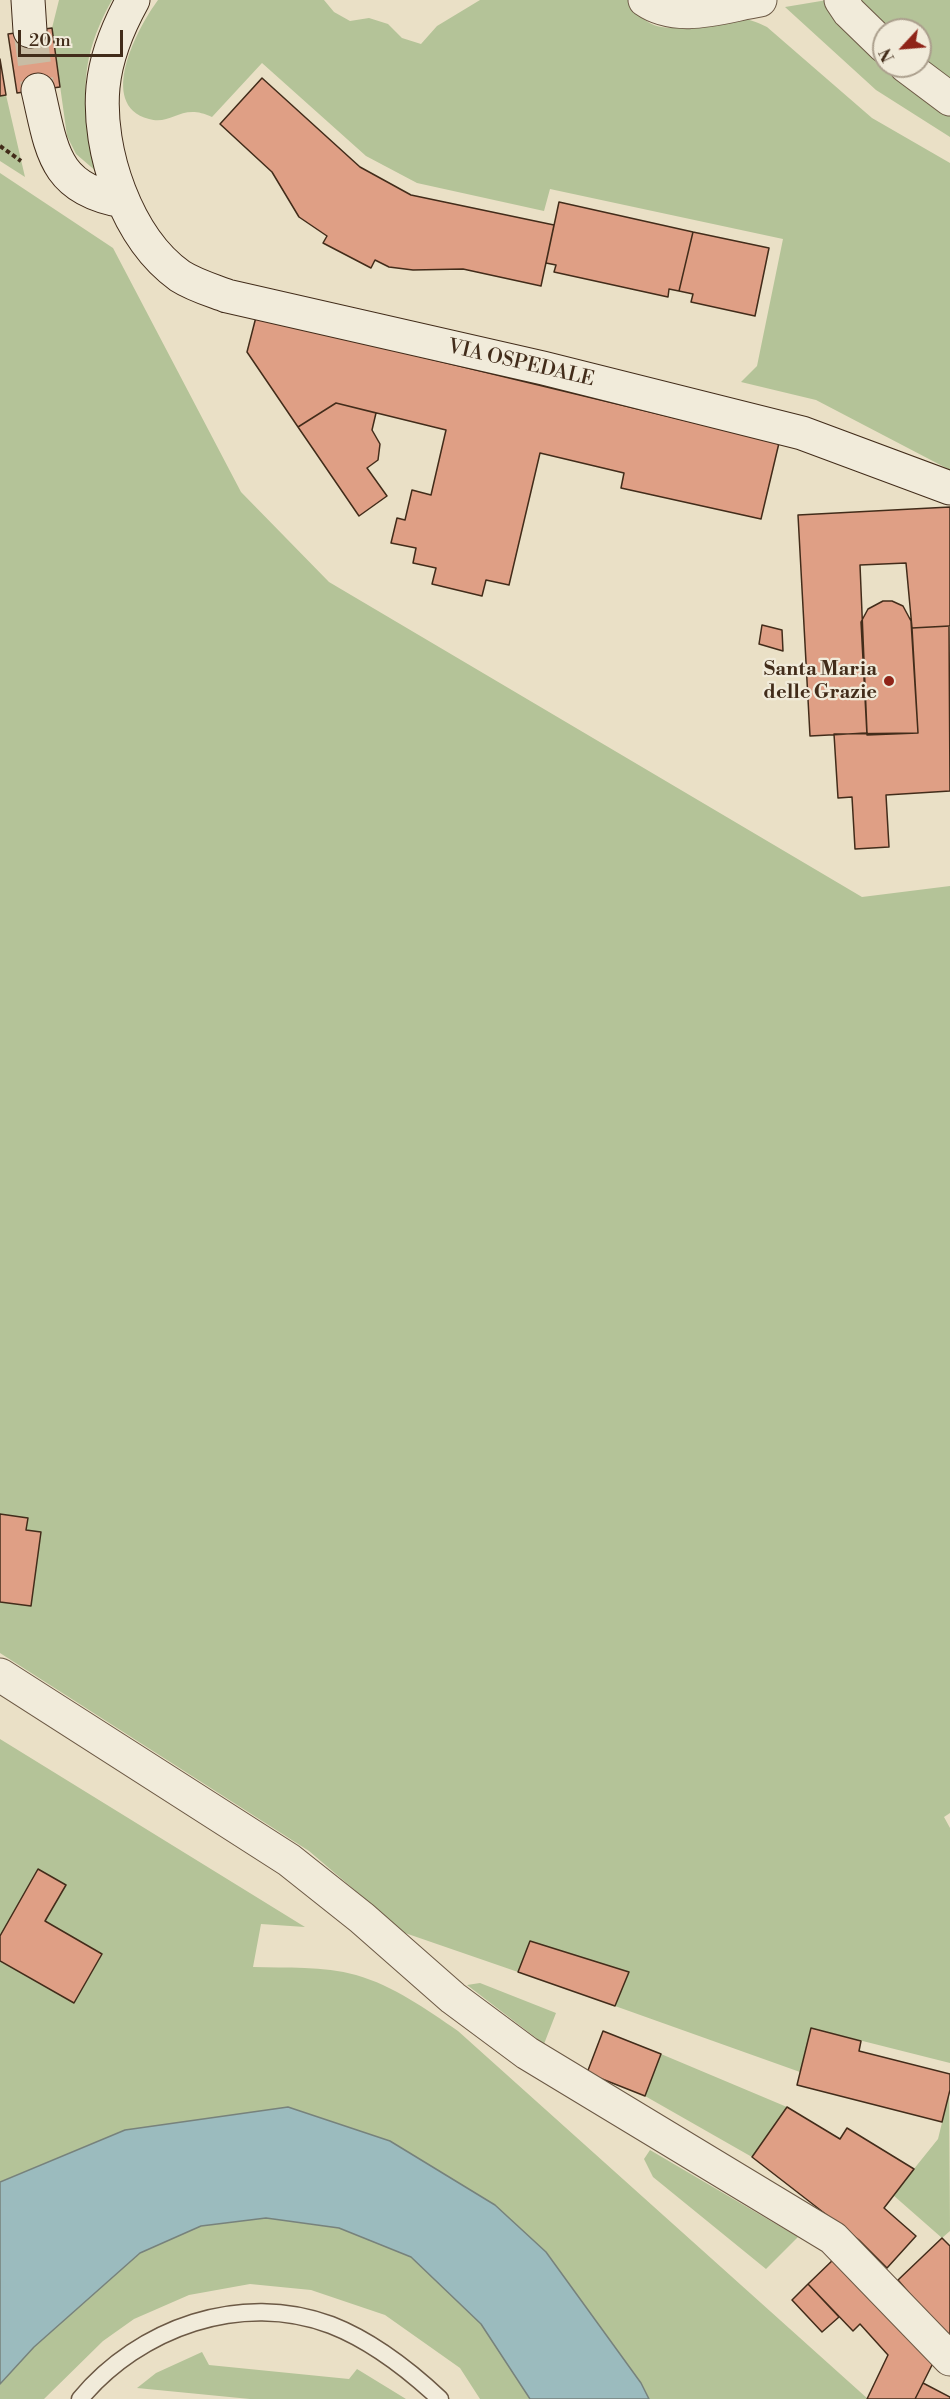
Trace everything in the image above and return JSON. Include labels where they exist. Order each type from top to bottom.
[{"type":"street","name":"VIA OSPEDALE","points":[[133,0],[114,40],[103,86],[107,142],[123,201],[151,248],[164,263],[182,277],[227,296],[543,368],[802,433],[950,488]]},
{"type":"street","points":[[645,0],[669,12],[687,12],[759,0]]},
{"type":"street","points":[[841,0],[849,12],[872,34]]},
{"type":"street","points":[[922,78],[950,99]]},
{"type":"street","points":[[38,90],[54,153],[66,173],[90,194],[123,201]]},
{"type":"street","points":[[0,1675],[290,1860],[453,1998],[521,2048],[584,2089],[833,2238],[950,2359]]},
{"type":"lane","points":[[80,2399],[132,2351],[158,2336],[192,2322],[230,2314],[264,2313],[312,2320],[355,2337],[405,2368],[440,2399]]},
{"type":"green space","points":[[59,0],[112,0],[92,44],[86,84],[88,125],[97,172],[76,154],[67,136],[52,28]]},
{"type":"green space","points":[[158,0],[324,0],[334,12],[350,21],[369,18],[388,24],[402,38],[421,44],[437,26],[480,0],[630,0],[648,22],[668,28],[736,18],[767,27],[872,118],[950,163],[950,470],[816,400],[741,382],[757,366],[783,239],[550,189],[544,211],[417,183],[366,156],[262,63],[212,117],[192,112],[164,120],[149,119],[133,111],[125,98],[123,82],[132,46]]},
{"type":"green space","points":[[827,0],[872,49],[872,78],[903,78],[950,109],[950,137],[876,90],[785,7]]},
{"type":"green space","points":[[855,0],[950,0],[950,86],[932,73],[932,18],[872,18]]},
{"type":"green space","points":[[6,95],[25,177],[0,161],[0,96]]},
{"type":"green space","points":[[0,173],[113,248],[241,492],[329,582],[862,897],[950,886],[950,1813],[944,1817],[950,1828],[950,2063],[811,2028],[800,2072],[615,2006],[628,1972],[530,1941],[518,1972],[405,1933],[309,1851],[0,1653]]},
{"type":"green space","points":[[0,1739],[305,1927],[261,1924],[253,1967],[318,1969],[356,1975],[397,1992],[458,2031],[868,2399],[649,2399],[641,2383],[546,2252],[125,2130],[0,2182]]},
{"type":"green space","points":[[480,1983],[556,2013],[544,2044],[467,1985]]},
{"type":"green space","points":[[661,2054],[787,2107],[752,2157],[645,2096]]},
{"type":"green space","points":[[949,2094],[950,2231],[942,2238],[893,2195],[938,2139]]},
{"type":"green space","points":[[650,2150],[798,2237],[766,2269],[653,2177],[644,2159]]},
{"type":"green space","points":[[266,2218],[339,2228],[411,2257],[481,2324],[530,2399],[480,2399],[460,2368],[385,2315],[311,2290],[250,2284],[189,2295],[134,2319],[103,2341],[44,2399],[0,2399],[0,2384],[34,2347],[140,2253],[201,2226]]},
{"type":"green space","points":[[202,2352],[209,2365],[349,2379],[357,2369],[406,2399],[250,2399],[137,2388],[156,2373]]},
{"type":"water","points":[[288,2107],[390,2141],[495,2205],[546,2252],[641,2383],[649,2399],[530,2399],[481,2324],[411,2257],[339,2228],[266,2218],[201,2226],[140,2253],[34,2347],[0,2384],[0,2182],[125,2130]]},
{"type":"building","points":[[52,28],[60,87],[17,93],[8,34]]},
{"type":"building","points":[[0,59],[6,95],[0,96]]},
{"type":"building","points":[[262,78],[360,167],[411,195],[554,225],[541,286],[463,269],[413,270],[389,267],[375,260],[371,268],[323,243],[327,236],[299,217],[272,172],[220,124]]},
{"type":"building","points":[[559,202],[693,232],[679,291],[669,289],[668,297],[554,272],[556,265],[546,263]]},
{"type":"building","points":[[693,232],[769,248],[755,316],[691,302],[693,294],[679,291]]},
{"type":"building","points":[[256,317],[779,443],[761,519],[621,488],[624,473],[540,453],[509,585],[486,580],[482,596],[432,584],[436,568],[413,563],[416,548],[391,543],[397,518],[405,520],[412,490],[431,495],[446,430],[336,403],[298,427],[247,352]]},
{"type":"building","points":[[336,403],[376,413],[372,430],[380,444],[378,460],[367,468],[387,496],[359,516],[298,427]]},
{"type":"building","points":[[950,507],[950,626],[912,628],[906,563],[860,565],[867,733],[810,736],[798,515]]},
{"type":"building","name":"Santa Maria delle Grazie","points":[[883,601],[892,601],[903,606],[911,621],[918,733],[867,735],[861,622],[868,609]]},
{"type":"building","points":[[762,625],[782,630],[783,651],[759,644]]},
{"type":"building","points":[[949,626],[950,791],[886,795],[889,847],[855,849],[852,797],[838,798],[834,734],[918,733],[912,628]]},
{"type":"building","points":[[0,1514],[28,1518],[26,1530],[41,1532],[31,1606],[0,1602]]},
{"type":"building","points":[[38,1869],[66,1885],[45,1921],[102,1954],[74,2003],[0,1961],[0,1936]]},
{"type":"building","points":[[530,1941],[629,1972],[615,2006],[518,1972]]},
{"type":"building","points":[[811,2028],[861,2041],[859,2051],[950,2074],[950,2090],[942,2122],[797,2085]]},
{"type":"building","points":[[603,2031],[661,2054],[645,2096],[587,2073]]},
{"type":"building","points":[[787,2107],[840,2139],[847,2128],[914,2169],[884,2208],[916,2236],[887,2268],[859,2240],[752,2157]]},
{"type":"building","points":[[942,2238],[950,2246],[950,2341],[898,2280]]},
{"type":"building","points":[[836,2257],[934,2361],[915,2399],[867,2399],[888,2355],[860,2324],[853,2331],[808,2284]]},
{"type":"building","points":[[808,2284],[839,2317],[822,2332],[792,2300]]},
{"type":"building","points":[[923,2383],[950,2397],[950,2399],[915,2399]]},
{"type":"tunnel","points":[[30,31],[38,90]]},
{"type":"place","name":"Santa Maria delle Grazie","points":[[889,681]]}]
